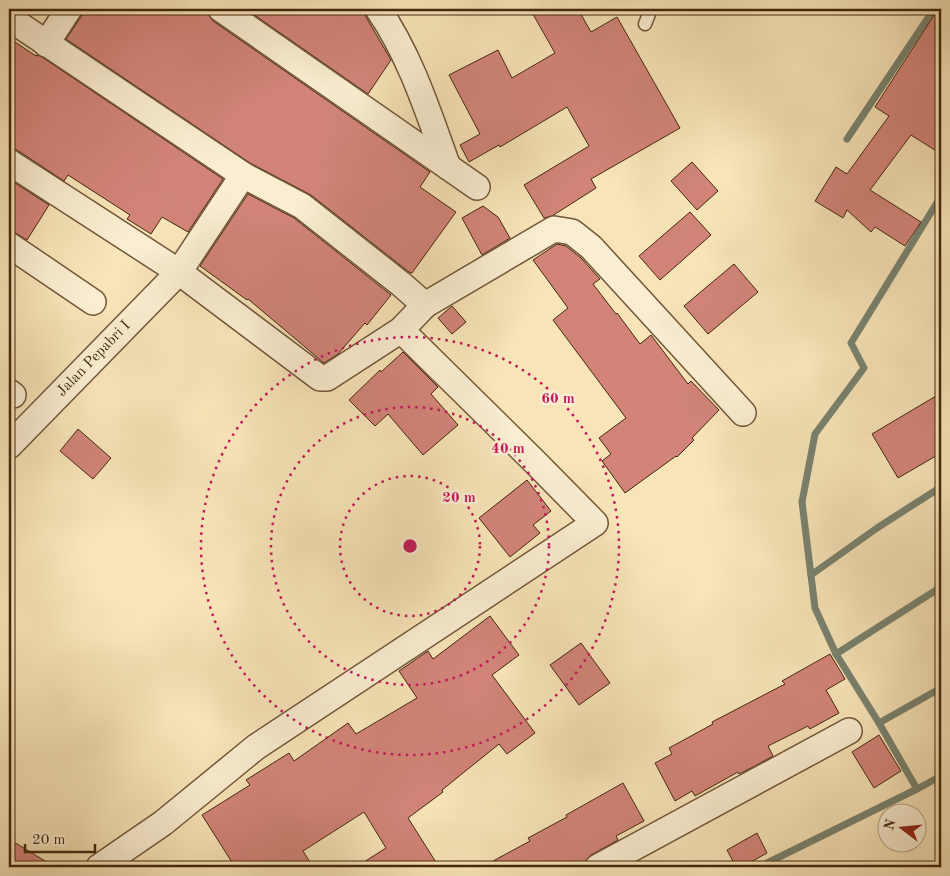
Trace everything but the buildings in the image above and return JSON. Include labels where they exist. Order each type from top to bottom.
[{"type":"street","points":[[46,44],[69,9]]},
{"type":"street","points":[[221,9],[477,187]]},
{"type":"street","points":[[378,9],[393,32],[416,80],[448,166]]},
{"type":"street","points":[[9,18],[243,176],[302,206],[401,284],[425,306]]},
{"type":"street","points":[[9,162],[179,272],[320,378],[327,378],[401,330],[425,306],[554,229],[572,232],[592,247],[743,413]]},
{"type":"street","name":"Jalan Pepabri I","points":[[9,446],[179,272],[243,176]]},
{"type":"street","points":[[9,244],[93,302]]},
{"type":"street","points":[[99,867],[163,823],[256,747],[595,523],[401,330]]},
{"type":"street","points":[[598,867],[849,731]]},
{"type":"lane","points":[[645,24],[651,9]]},
{"type":"waterway","points":[[847,139],[934,9]]},
{"type":"waterway","points":[[941,196],[851,343],[864,368],[815,434],[802,502],[815,608],[836,654],[917,789],[941,776]]},
{"type":"waterway","points":[[811,575],[877,528],[941,487]]},
{"type":"waterway","points":[[836,654],[941,587]]},
{"type":"waterway","points":[[879,723],[941,688]]},
{"type":"waterway","points":[[759,867],[917,789]]}]
